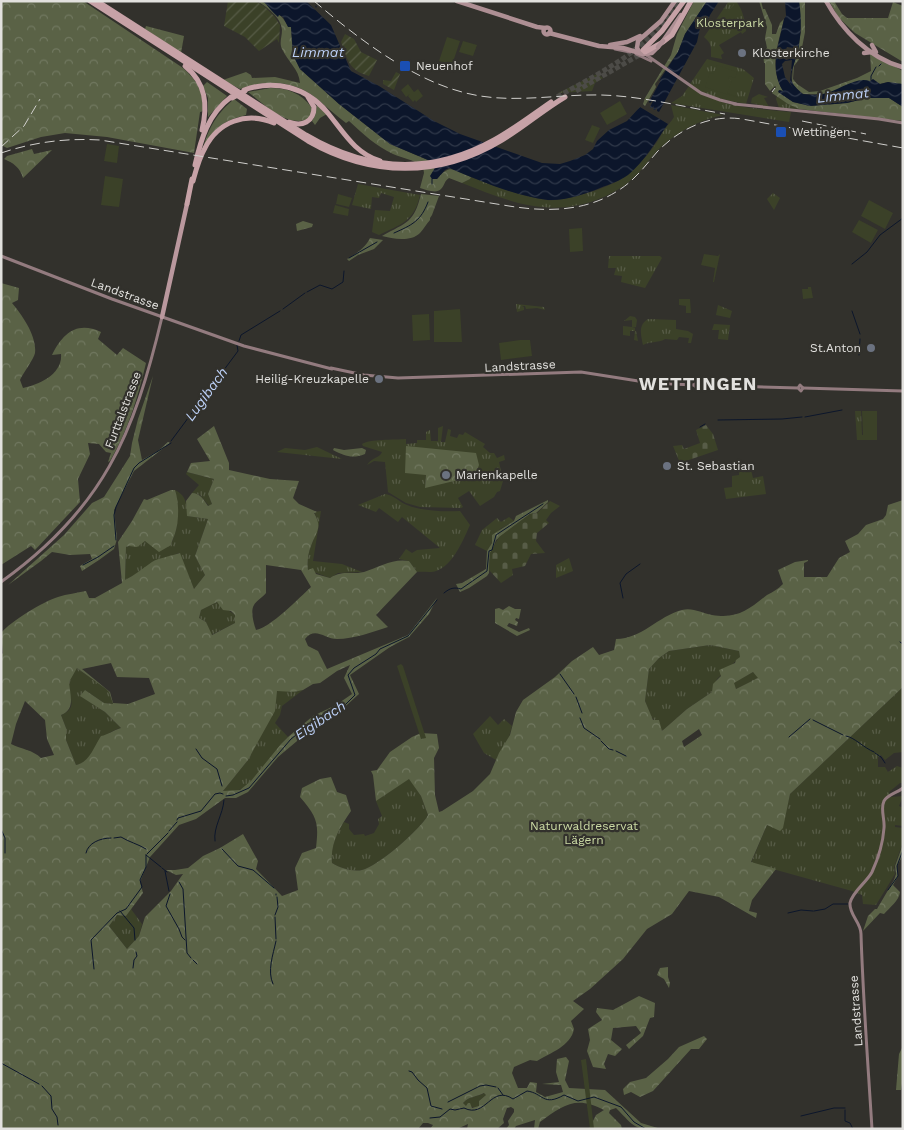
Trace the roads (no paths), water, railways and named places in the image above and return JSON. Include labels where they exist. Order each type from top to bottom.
[{"type":"highway","points":[[90,1],[284,126],[324,150],[358,163],[394,169],[434,166],[466,157],[495,142],[565,97]]},
{"type":"highway","points":[[97,1],[314,140],[342,153],[368,161],[395,165],[428,163],[465,154],[495,142],[558,97]]},
{"type":"highway","points":[[681,14],[688,1]]},
{"type":"highway","points":[[642,53],[672,35],[688,1]]},
{"type":"highway","points":[[642,53],[688,1]]},
{"type":"highway","points":[[174,55],[193,73],[201,85],[205,99],[205,112],[187,204]]},
{"type":"highway","points":[[196,159],[203,134],[218,108],[231,97],[245,90],[272,85],[285,86],[302,92],[323,107],[358,149],[373,158],[395,165]]},
{"type":"highway","points":[[245,90],[266,86],[285,87],[305,94],[314,106],[312,117],[303,124],[294,124],[278,118]]},
{"type":"highway","points":[[187,204],[207,127],[217,112],[231,97]]},
{"type":"highway","points":[[193,181],[206,145],[215,133],[225,125],[238,119],[254,118],[284,126]]},
{"type":"highway","name":"Furttalstrasse","points":[[162,317],[187,204]]},
{"type":"main road","points":[[642,53],[638,41],[663,19],[675,1]]},
{"type":"main road","points":[[826,1],[840,23],[856,39],[871,50],[902,67]]},
{"type":"main road","points":[[456,2],[562,36],[595,45],[623,48],[642,53],[701,93],[734,104],[874,119],[903,124]]},
{"type":"main road","points":[[654,62],[657,48],[681,14]]},
{"type":"main road","points":[[611,46],[630,41],[648,32]]},
{"type":"main road","points":[[642,53],[657,48]]},
{"type":"main road","name":"Landstrasse","points":[[1,256],[162,317],[252,348],[345,371],[394,378],[575,372],[651,383],[694,384],[698,382],[700,385],[798,388],[801,391],[803,388],[903,391]]},
{"type":"main road","name":"Furttalstrasse","points":[[1,582],[62,531],[86,502],[108,470],[122,444],[138,405],[162,317]]},
{"type":"main road","name":"Landstrasse","points":[[872,1129],[861,931],[851,910],[850,902],[853,895],[869,878],[877,859],[884,831],[882,810],[884,801],[903,788]]},
{"type":"water","name":"Limmat","points":[[263,1],[306,1],[331,25],[351,71],[379,86],[434,121],[460,134],[542,163],[560,164],[585,155],[593,149],[597,141],[609,130],[627,121],[640,107],[668,124],[645,157],[628,175],[588,193],[568,198],[548,200],[523,195],[449,168],[437,179],[432,179],[430,176],[436,166],[435,163],[390,144],[339,104],[300,69],[293,55],[291,27],[288,27],[283,17],[279,15],[278,17]]},
{"type":"water","points":[[707,1],[719,1],[707,22],[700,28],[697,42],[659,112],[657,108],[653,109],[654,106],[650,107],[654,99],[649,102],[661,80],[659,81],[678,52],[685,34]]},
{"type":"water","name":"Limmat","points":[[785,1],[799,1],[800,39],[791,78],[794,85],[803,94],[828,93],[852,82],[870,81],[873,79],[880,84],[888,82],[903,84],[903,107],[889,98],[867,98],[847,103],[810,106],[793,102],[778,92],[779,90],[783,91],[777,74],[776,56],[786,16]],"holes":[[[787,47],[794,48],[793,58],[786,60],[782,58]],[[792,60],[790,83],[793,88],[785,77],[782,64],[785,61]]]},
{"type":"waterway","points":[[871,80],[876,67]]},
{"type":"waterway","name":"Lugibach","points":[[432,179],[432,184]]},
{"type":"waterway","name":"Lugibach","points":[[394,233],[415,222],[422,214],[428,202]]},
{"type":"waterway","points":[[852,264],[867,252],[880,235],[903,218]]},
{"type":"waterway","name":"Lugibach","points":[[349,258],[377,242]]},
{"type":"waterway","name":"Lugibach","points":[[307,292],[320,285],[332,289],[343,282],[344,271]]},
{"type":"waterway","name":"Lugibach","points":[[283,309],[305,293]]},
{"type":"waterway","name":"Lugibach","points":[[239,341],[241,335],[280,311]]},
{"type":"waterway","points":[[852,311],[860,334]]},
{"type":"waterway","points":[[859,355],[860,339]]},
{"type":"waterway","name":"Lugibach","points":[[171,441],[238,351],[237,345]]},
{"type":"waterway","points":[[805,417],[842,410]]},
{"type":"waterway","points":[[718,420],[802,417]]},
{"type":"waterway","points":[[700,427],[705,424]]},
{"type":"waterway","name":"Lugibach","points":[[116,540],[114,515],[134,468],[171,443]]},
{"type":"waterway","name":"Eigibach","points":[[444,593],[452,588],[461,589],[487,571],[489,551],[492,550],[496,535],[543,504]]},
{"type":"waterway","name":"Lugibach","points":[[83,565],[114,546]]},
{"type":"waterway","points":[[623,598],[620,583],[626,574],[640,564]]},
{"type":"waterway","name":"Eigibach","points":[[226,796],[249,788],[291,739],[332,709],[343,707],[355,695],[348,675],[354,668],[376,654],[380,649],[408,636],[437,600]]},
{"type":"waterway","points":[[560,674],[574,694]]},
{"type":"waterway","points":[[576,697],[582,713]]},
{"type":"waterway","points":[[580,718],[584,728],[600,739]]},
{"type":"waterway","points":[[789,737],[810,719]]},
{"type":"waterway","points":[[813,720],[843,735]]},
{"type":"waterway","points":[[846,736],[874,752]]},
{"type":"waterway","points":[[601,741],[609,749],[613,750]]},
{"type":"waterway","points":[[196,749],[202,758],[217,769],[222,786]]},
{"type":"waterway","points":[[616,751],[626,756]]},
{"type":"waterway","points":[[875,753],[885,763]]},
{"type":"waterway","name":"Eigibach","points":[[177,820],[178,818],[201,811],[215,794],[223,794]]},
{"type":"waterway","points":[[215,841],[215,831],[224,800]]},
{"type":"waterway","points":[[1,811],[1,817]]},
{"type":"waterway","name":"Eigibach","points":[[169,831],[177,822]]},
{"type":"waterway","points":[[1,829],[5,838],[5,853]]},
{"type":"waterway","name":"Eigibach","points":[[147,854],[168,833]]},
{"type":"waterway","points":[[114,838],[121,837],[146,849]]},
{"type":"waterway","points":[[86,853],[89,846],[95,842],[111,838]]},
{"type":"waterway","points":[[222,849],[238,866],[253,870],[274,888]]},
{"type":"waterway","points":[[888,890],[898,876],[897,866],[903,850]]},
{"type":"waterway","points":[[146,855],[161,867]]},
{"type":"waterway","name":"Eigibach","points":[[94,969],[91,940],[117,913],[126,909],[142,887],[140,880],[146,867],[146,855]]},
{"type":"waterway","points":[[162,868],[167,872]]},
{"type":"waterway","points":[[165,871],[169,891]]},
{"type":"waterway","points":[[179,882],[183,889],[187,953],[191,958]]},
{"type":"waterway","points":[[170,894],[166,906],[185,940]]},
{"type":"waterway","points":[[275,915],[278,907],[277,897]]},
{"type":"waterway","points":[[814,911],[825,909],[833,904],[848,904]]},
{"type":"waterway","points":[[788,913],[801,910],[813,911]]},
{"type":"waterway","name":"Eigibach","points":[[120,911],[134,928],[135,940]]},
{"type":"waterway","points":[[275,917],[276,939]]},
{"type":"waterway","points":[[273,984],[271,968],[276,941]]},
{"type":"waterway","name":"Eigibach","points":[[133,968],[134,960],[137,956],[136,952]]},
{"type":"waterway","points":[[193,960],[197,964]]},
{"type":"waterway","points":[[1,1063],[39,1084]]},
{"type":"waterway","points":[[409,1071],[427,1088],[431,1106],[442,1109]]},
{"type":"waterway","points":[[42,1086],[51,1096],[52,1109],[57,1117],[58,1125]]},
{"type":"waterway","points":[[448,1102],[480,1086],[496,1087]]},
{"type":"waterway","points":[[498,1088],[503,1095]]},
{"type":"waterway","points":[[430,1118],[440,1117],[450,1109],[478,1109],[499,1096],[513,1099],[527,1091],[547,1100],[564,1095],[578,1101],[594,1097],[621,1107],[634,1122],[646,1129]]},
{"type":"waterway","points":[[801,1116],[834,1108],[845,1108]]},
{"type":"waterway","points":[[845,1110],[845,1121],[850,1123],[853,1129]]},
{"type":"tunnel","points":[[557,97],[609,67],[640,46],[668,18],[680,1]]},
{"type":"tunnel","points":[[576,91],[643,53]]},
{"type":"railway","points":[[314,1],[347,28],[403,66],[442,86],[462,92],[497,98],[583,95],[616,96],[725,114]]},
{"type":"railway","points":[[772,92],[775,88]]},
{"type":"railway","points":[[1,147],[24,126],[40,99]]},
{"type":"railway","points":[[1,153],[50,142],[100,140],[509,206],[551,209],[593,203],[619,190],[630,182],[657,152],[675,136],[696,125],[718,119],[742,119],[903,148]]},
{"type":"railway","points":[[802,121],[866,134]]},
{"type":"place","name":"Klosterkirche","points":[[742,53]]},
{"type":"place","name":"Neuenhof","points":[[405,66]]},
{"type":"place","name":"Wettingen","points":[[781,132]]},
{"type":"place","name":"St.Anton","points":[[871,348]]},
{"type":"place","name":"Heilig-Kreuzkapelle","points":[[379,379]]},
{"type":"place","name":"St. Sebastian","points":[[667,466]]},
{"type":"place","name":"Marienkapelle","points":[[446,475]]},
{"type":"district","name":"WETTINGEN","points":[[698,384]]},
{"type":"park label","name":"Klosterpark","points":[[730,23]]},
{"type":"park label","name":"Naturwaldreservat Lägern","points":[[584,833]]}]
